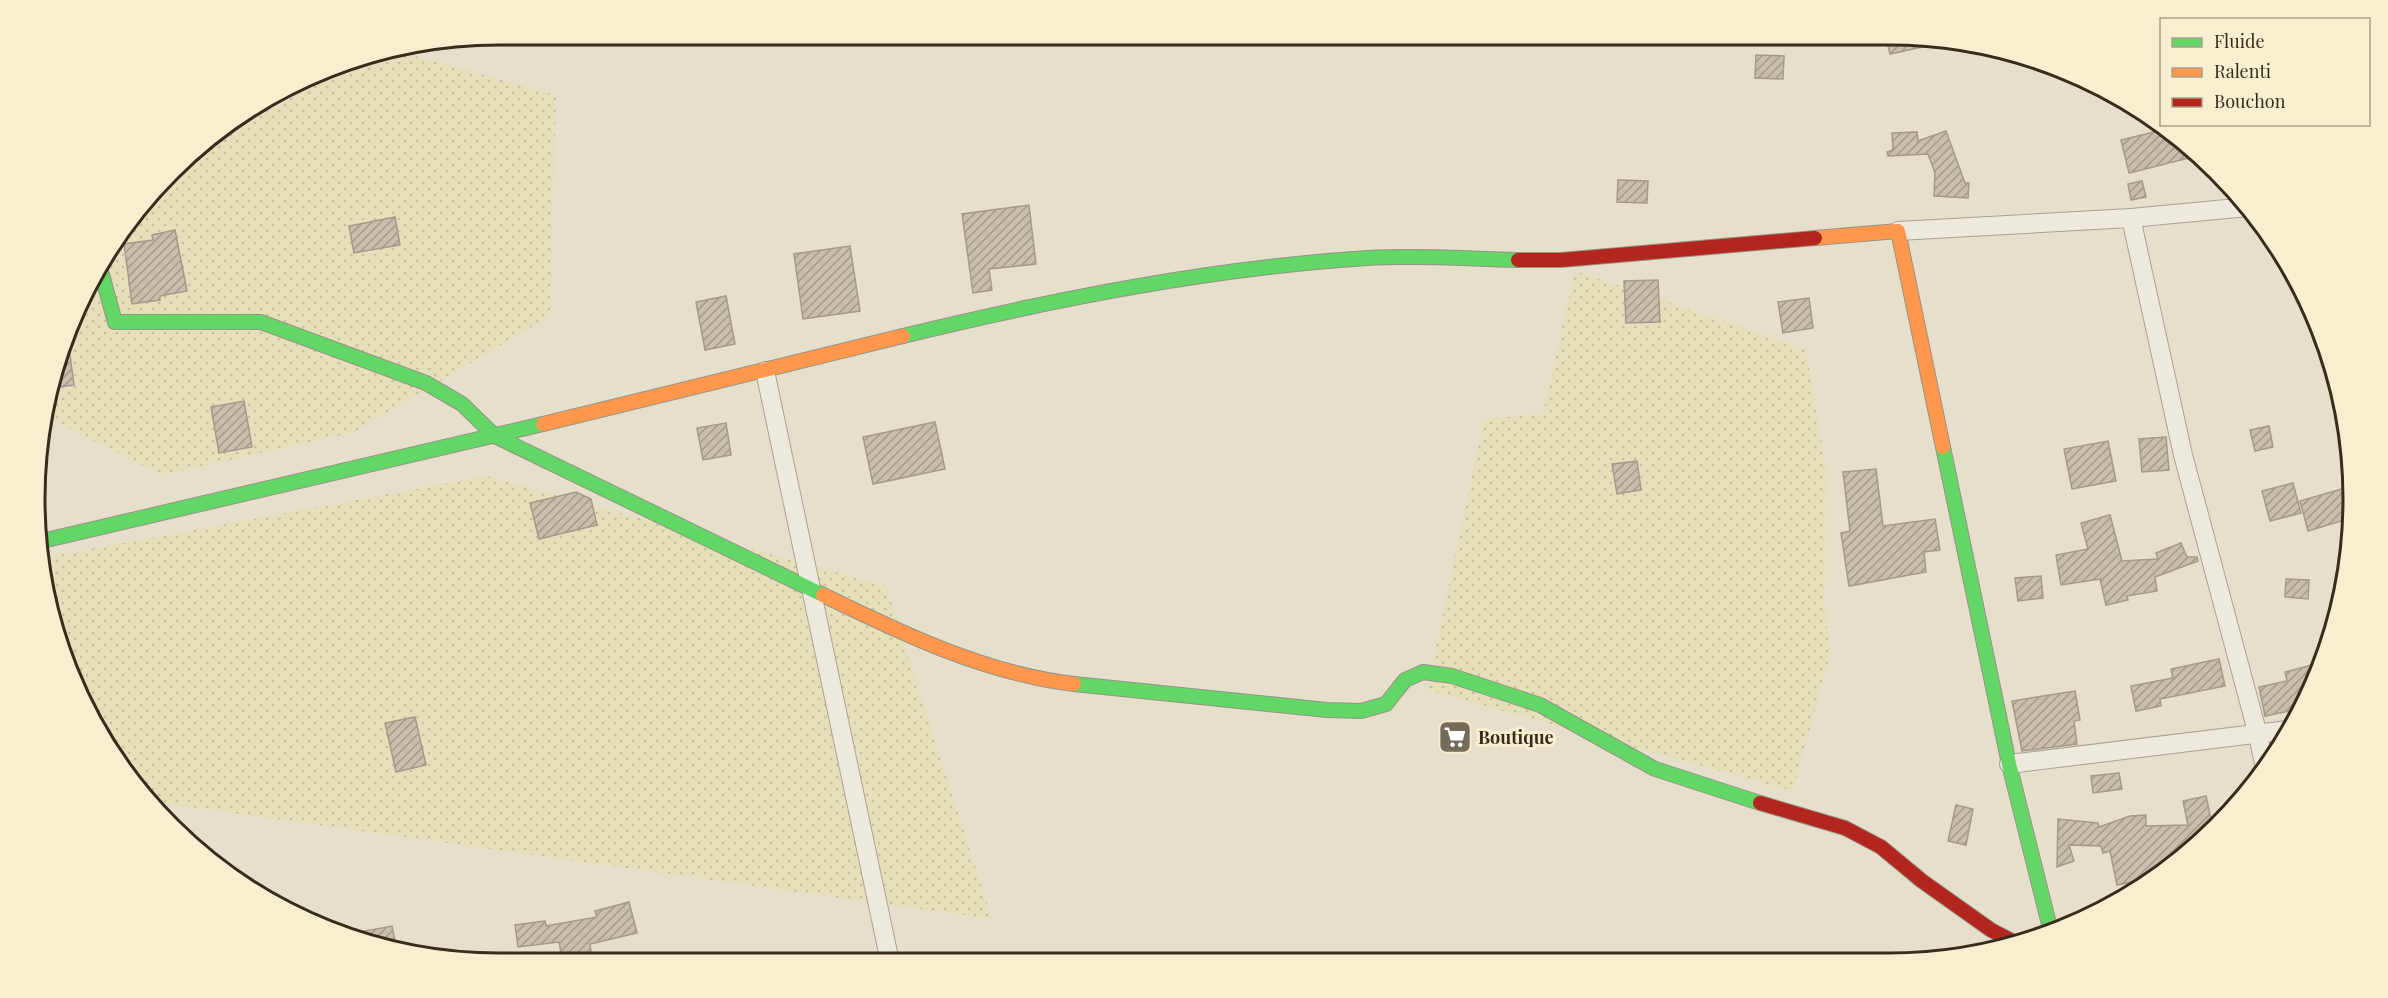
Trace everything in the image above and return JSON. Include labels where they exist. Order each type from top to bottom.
[{"type":"street","points":[[47,540],[495,436],[1014,309],[1198,277],[1369,258],[1561,260],[1898,231],[2131,218],[2237,208]]},
{"type":"street","points":[[2131,218],[2183,455],[2262,756]]},
{"type":"street","points":[[1898,231],[2009,764],[2049,924]]},
{"type":"street","points":[[103,278],[115,322],[261,322],[426,383],[462,404],[495,436],[918,641],[1013,671],[1059,682],[1361,711],[1386,704],[1405,680],[1423,672],[1452,676],[1540,705],[1655,769],[1845,828],[1881,847],[1922,881],[1991,930],[2007,938]]},
{"type":"street","points":[[765,370],[888,953]]},
{"type":"street","points":[[2009,764],[2278,732]]},
{"type":"shaded area","points":[[409,54],[556,95],[550,316],[354,432],[162,475],[52,420],[60,381],[69,353],[92,298],[106,272],[139,223],[178,178],[223,139],[272,106],[325,80],[381,60]]},
{"type":"shaded area","points":[[1575,271],[1806,349],[1826,470],[1825,606],[1830,655],[1793,791],[1427,690],[1484,419],[1543,414]]},
{"type":"shaded area","points":[[486,476],[886,586],[992,919],[163,803],[122,751],[92,700],[60,617],[49,557]]},
{"type":"building","points":[[1888,45],[1924,47],[1890,54]]},
{"type":"building","points":[[1756,55],[1784,56],[1783,79],[1755,78]]},
{"type":"building","points":[[1946,131],[1965,183],[1969,183],[1968,198],[1934,196],[1935,173],[1928,154],[1888,156],[1887,152],[1893,150],[1892,133],[1917,132],[1918,141]]},
{"type":"building","points":[[2155,132],[2188,158],[2129,173],[2121,140]]},
{"type":"building","points":[[1618,180],[1648,181],[1647,203],[1617,202]]},
{"type":"building","points":[[2142,181],[2146,197],[2131,200],[2128,184]]},
{"type":"building","points":[[1029,205],[1036,264],[989,269],[992,290],[973,293],[962,214]]},
{"type":"building","points":[[395,217],[400,245],[354,253],[349,226]]},
{"type":"building","points":[[175,230],[187,291],[160,296],[160,300],[132,304],[124,244],[153,240],[152,235]]},
{"type":"building","points":[[850,246],[860,311],[803,319],[794,254]]},
{"type":"building","points":[[1658,280],[1660,322],[1626,323],[1624,281]]},
{"type":"building","points":[[726,296],[735,344],[705,350],[696,302]]},
{"type":"building","points":[[1809,298],[1813,328],[1783,333],[1778,302]]},
{"type":"building","points":[[70,352],[74,385],[59,387]]},
{"type":"building","points":[[244,401],[252,447],[219,453],[211,407]]},
{"type":"building","points":[[935,422],[945,469],[873,484],[863,437]]},
{"type":"building","points":[[726,423],[731,455],[703,460],[697,428]]},
{"type":"building","points":[[2269,426],[2273,447],[2255,451],[2250,430]]},
{"type":"building","points":[[2166,437],[2169,470],[2142,472],[2139,439]]},
{"type":"building","points":[[2108,441],[2116,481],[2072,489],[2064,449]]},
{"type":"building","points":[[1637,461],[1641,490],[1617,494],[1612,464]]},
{"type":"building","points":[[1876,469],[1883,526],[1935,519],[1940,550],[1924,552],[1926,572],[1849,586],[1841,533],[1850,531],[1843,472]]},
{"type":"building","points":[[2293,483],[2301,513],[2270,521],[2262,491]]},
{"type":"building","points":[[2343,489],[2342,521],[2308,531],[2300,501]]},
{"type":"building","points":[[576,492],[591,499],[597,525],[539,539],[530,503]]},
{"type":"building","points":[[2110,515],[2122,561],[2158,559],[2156,553],[2181,543],[2187,557],[2197,557],[2198,561],[2155,577],[2157,591],[2127,596],[2128,600],[2106,605],[2100,579],[2061,585],[2056,555],[2088,549],[2081,523]]},
{"type":"building","points":[[2041,576],[2043,598],[2018,601],[2015,578]]},
{"type":"building","points":[[2286,579],[2309,580],[2308,599],[2285,597]]},
{"type":"building","points":[[2219,659],[2225,686],[2160,699],[2161,706],[2136,711],[2131,686],[2173,678],[2171,669]]},
{"type":"building","points":[[2311,665],[2290,711],[2265,716],[2259,687],[2287,681],[2285,672]]},
{"type":"building","points":[[2075,691],[2080,720],[2074,721],[2077,744],[2022,751],[2012,701]]},
{"type":"building","points":[[415,717],[426,765],[396,772],[385,723]]},
{"type":"building","points":[[2119,773],[2122,789],[2093,793],[2091,776]]},
{"type":"building","points":[[2206,796],[2211,819],[2165,859],[2132,882],[2117,885],[2110,851],[2103,853],[2101,846],[2069,845],[2074,861],[2057,867],[2058,819],[2098,823],[2099,827],[2130,816],[2146,815],[2146,826],[2188,825],[2183,801]]},
{"type":"building","points":[[1956,805],[1973,809],[1966,845],[1948,841]]},
{"type":"building","points":[[629,902],[637,933],[590,944],[591,953],[561,953],[559,942],[518,947],[515,925],[545,921],[546,926],[597,917],[595,911]]},
{"type":"building","points":[[392,926],[395,941],[381,938],[361,932]]},
{"type":"traffic: fast","points":[[903,336],[1076,298],[1250,269],[1386,257],[1518,260]]},
{"type":"traffic: fast","points":[[103,278],[115,322],[261,322],[426,383],[462,404],[495,436],[823,595]]},
{"type":"traffic: fast","points":[[47,540],[543,424]]},
{"type":"traffic: fast","points":[[1943,447],[2009,764],[2049,924]]},
{"type":"traffic: fast","points":[[1074,684],[1327,710],[1361,711],[1386,704],[1405,680],[1423,672],[1452,676],[1540,705],[1655,769],[1760,803]]},
{"type":"traffic: slow","points":[[1815,238],[1898,231],[1943,447]]},
{"type":"traffic: slow","points":[[543,424],[903,336]]},
{"type":"traffic: slow","points":[[823,595],[913,637],[976,661],[1041,679],[1074,684]]},
{"type":"traffic: jam","points":[[1518,260],[1561,260],[1815,238]]},
{"type":"traffic: jam","points":[[1760,803],[1845,828],[1881,847],[1922,881],[1991,930],[2007,938]]},
{"type":"place","name":"Boutique","points":[[1455,737]]}]
